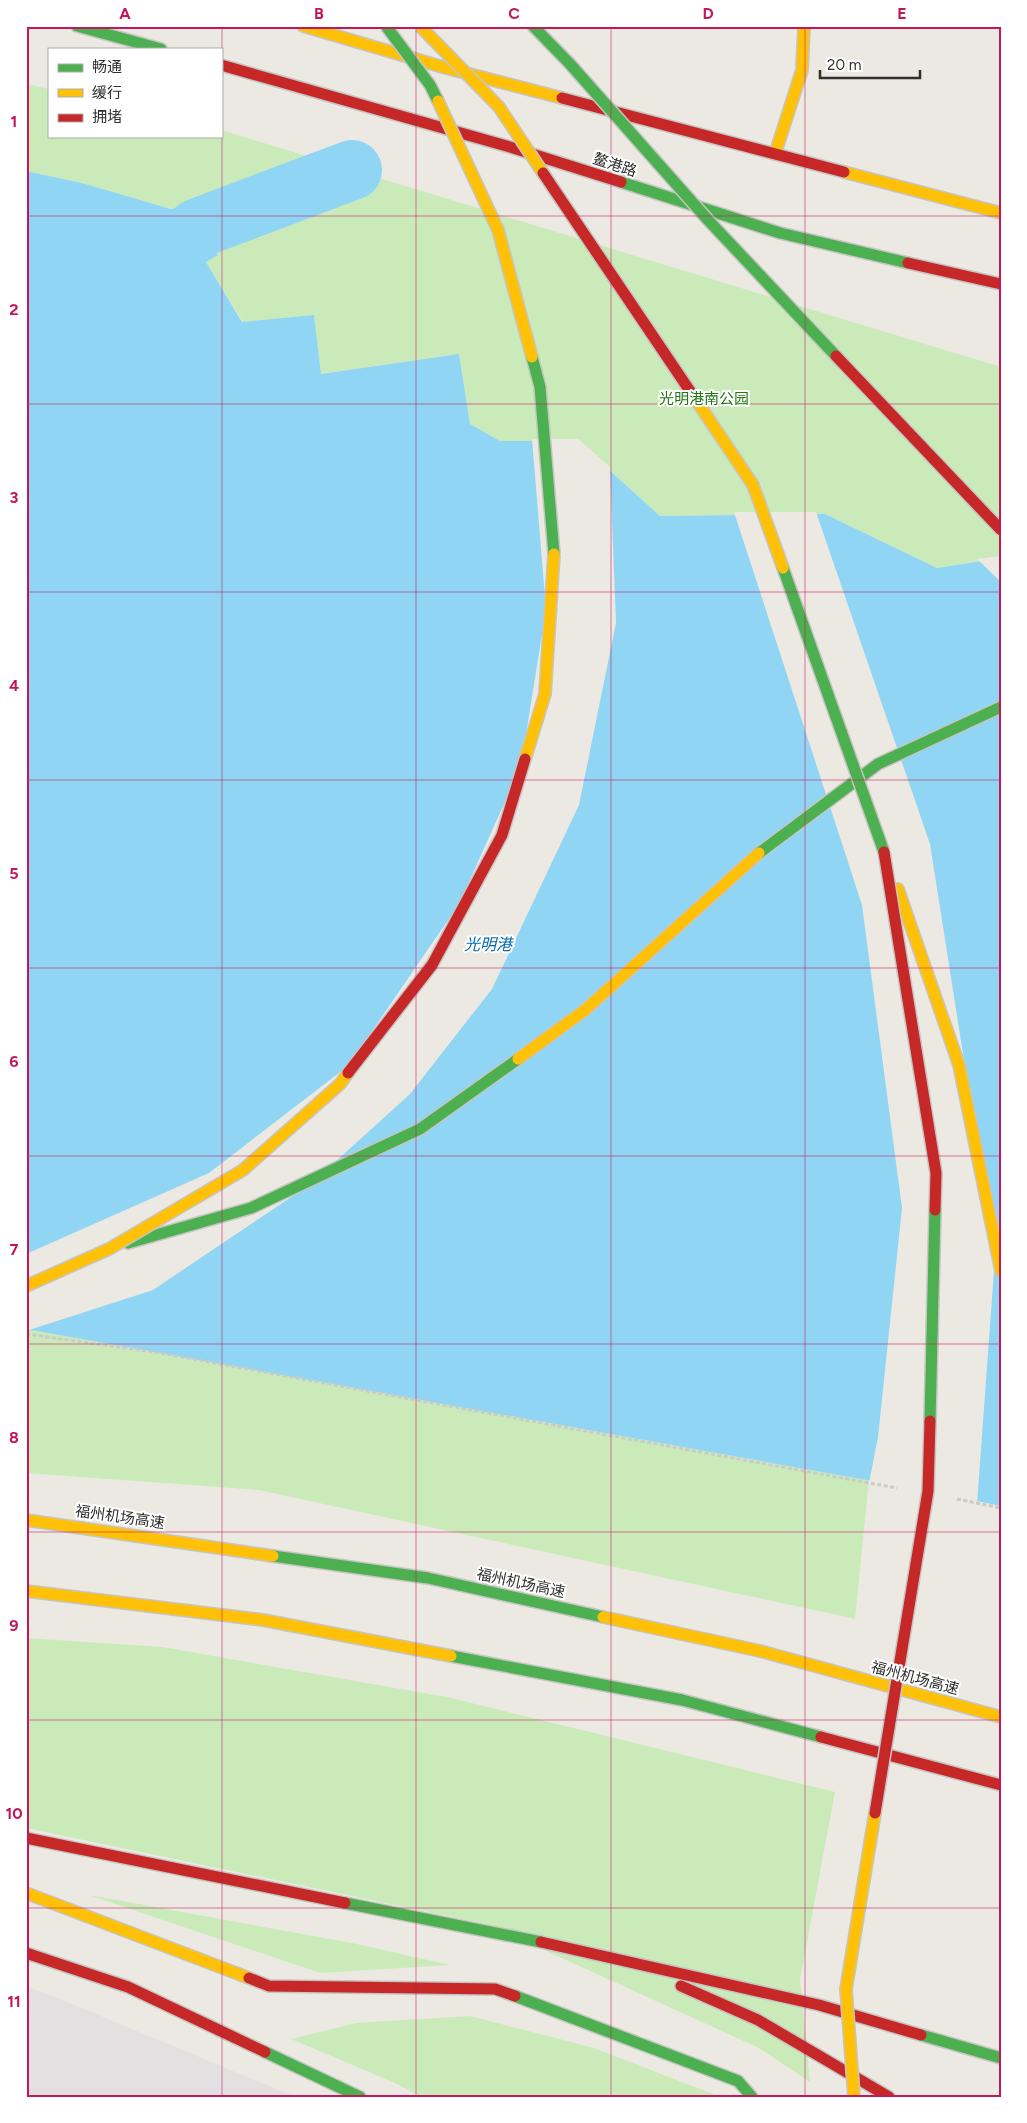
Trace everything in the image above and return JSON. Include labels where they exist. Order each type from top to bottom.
[{"type":"main road","points":[[77,26],[157,48]]},
{"type":"main road","points":[[303,26],[446,68],[1001,213]]},
{"type":"main road","points":[[26,1286],[108,1248],[244,1170],[340,1084],[432,965],[502,835],[545,694],[555,543],[540,388],[498,230],[430,85],[386,26]]},
{"type":"main road","points":[[420,26],[499,107],[753,485],[959,1065],[1001,1271]]},
{"type":"main road","points":[[533,26],[570,64],[708,220],[1001,530]]},
{"type":"main road","points":[[775,154],[802,70],[804,26]]},
{"type":"main road","name":"鳌港路","points":[[222,65],[510,147],[780,233],[1001,284]]},
{"type":"main road","points":[[108,1248],[251,1208],[420,1129],[585,1010],[770,842],[878,764],[1001,707]]},
{"type":"main road","points":[[854,2097],[846,1989],[928,1491],[936,1173],[884,850]]},
{"type":"main road","name":"福州机场高速","points":[[26,1520],[428,1578],[760,1651],[1001,1717]]},
{"type":"main road","points":[[26,1591],[264,1620],[682,1700],[1001,1785]]},
{"type":"main road","points":[[26,1838],[564,1947],[819,2005],[1001,2058]]},
{"type":"main road","points":[[26,1893],[270,1986],[495,1989],[738,2081],[752,2097]]},
{"type":"main road","points":[[564,1947],[656,1975],[758,2020],[889,2097]]},
{"type":"main road","points":[[26,1953],[128,1987],[360,2097]]},
{"type":"path","points":[[26,1334],[160,1353],[905,1489]]},
{"type":"path","points":[[953,1499],[1001,1508]]},
{"type":"shaded area","points":[[26,1987],[43,1992],[296,2097],[26,2097]]},
{"type":"green space","name":"光明港南公园","points":[[26,84],[48,89],[48,138],[222,138],[222,130],[1001,367],[1001,558],[937,568],[825,514],[660,516],[577,441],[500,441],[470,424],[459,354],[321,374],[314,315],[243,322],[206,262],[218,254],[193,207],[171,209],[82,183],[26,171]]},
{"type":"green space","points":[[29,1329],[869,1480],[855,1619],[259,1490],[26,1473],[26,1331]]},
{"type":"green space","points":[[26,1638],[162,1647],[447,1697],[835,1792],[800,1980],[810,2082],[759,2048],[487,1924],[26,1828]]},
{"type":"green space","points":[[89,1895],[357,1944],[450,1965],[320,1973]]},
{"type":"green space","points":[[470,2016],[594,2048],[721,2097],[421,2097],[395,2083],[291,2039],[356,2023]]},
{"type":"water","name":"光明港","points":[[26,171],[82,183],[171,209],[193,207],[218,255],[206,262],[242,322],[314,315],[321,374],[459,354],[470,424],[500,441],[577,441],[660,516],[825,514],[937,568],[1001,558],[1001,1506],[928,1491],[26,1329]]},
{"type":"pier","points":[[532,439],[578,439],[610,467],[616,623],[579,805],[492,989],[410,1094],[312,1183],[153,1290],[26,1331],[26,1254],[209,1173],[348,1066],[459,904],[521,766],[546,609]]},
{"type":"pier","points":[[734,512],[816,512],[930,844],[995,1257],[977,1504],[869,1483],[878,1437],[902,1208],[862,905]]},
{"type":"pier","points":[[1001,556],[1001,582],[977,559]]},
{"type":"waterway","points":[[26,362],[198,228],[352,170]]},
{"type":"traffic: fast","points":[[77,26],[157,48]]},
{"type":"traffic: fast","points":[[386,26],[430,85],[438,101]]},
{"type":"traffic: fast","points":[[533,26],[570,64]]},
{"type":"traffic: fast","points":[[570,64],[708,220],[836,356]]},
{"type":"traffic: fast","points":[[621,182],[780,233],[908,263]]},
{"type":"traffic: fast","points":[[532,357],[540,387],[554,554]]},
{"type":"traffic: fast","points":[[783,568],[884,852]]},
{"type":"traffic: fast","points":[[759,853],[878,764],[1001,707]]},
{"type":"traffic: fast","points":[[128,1243],[251,1208],[420,1129],[518,1059]]},
{"type":"traffic: fast","points":[[930,1421],[935,1210]]},
{"type":"traffic: fast","points":[[273,1556],[428,1578],[603,1617]]},
{"type":"traffic: fast","points":[[451,1656],[682,1700],[821,1737]]},
{"type":"traffic: fast","points":[[345,1903],[541,1942]]},
{"type":"traffic: fast","points":[[515,1996],[738,2081],[752,2097]]},
{"type":"traffic: fast","points":[[921,2035],[1001,2058]]},
{"type":"traffic: fast","points":[[265,2052],[360,2097]]},
{"type":"traffic: slow","points":[[303,26],[446,68],[562,98]]},
{"type":"traffic: slow","points":[[420,26],[499,107],[543,173]]},
{"type":"traffic: slow","points":[[775,154],[802,70],[804,26]]},
{"type":"traffic: slow","points":[[438,101],[498,230],[532,357]]},
{"type":"traffic: slow","points":[[844,172],[1001,213]]},
{"type":"traffic: slow","points":[[692,394],[753,485],[783,568]]},
{"type":"traffic: slow","points":[[525,759],[545,694],[554,554]]},
{"type":"traffic: slow","points":[[518,1059],[585,1010],[759,853]]},
{"type":"traffic: slow","points":[[898,889],[959,1065],[1001,1271]]},
{"type":"traffic: slow","points":[[26,1286],[109,1249],[243,1170],[340,1084],[348,1073]]},
{"type":"traffic: slow","points":[[26,1520],[273,1556]]},
{"type":"traffic: slow","points":[[26,1591],[263,1620],[451,1656]]},
{"type":"traffic: slow","points":[[603,1617],[760,1651],[1001,1717]]},
{"type":"traffic: slow","points":[[854,2097],[846,1989],[875,1813]]},
{"type":"traffic: slow","points":[[26,1893],[249,1978]]},
{"type":"traffic: jam","points":[[222,65],[510,147],[621,182]]},
{"type":"traffic: jam","points":[[562,98],[844,172]]},
{"type":"traffic: jam","points":[[543,173],[692,394]]},
{"type":"traffic: jam","points":[[908,263],[1001,284]]},
{"type":"traffic: jam","points":[[836,356],[1001,530]]},
{"type":"traffic: jam","points":[[348,1073],[432,965],[502,835],[525,759]]},
{"type":"traffic: jam","points":[[884,852],[936,1173],[935,1210]]},
{"type":"traffic: jam","points":[[875,1813],[928,1491],[930,1421]]},
{"type":"traffic: jam","points":[[821,1737],[1001,1785]]},
{"type":"traffic: jam","points":[[26,1838],[345,1903]]},
{"type":"traffic: jam","points":[[541,1942],[819,2005],[921,2035]]},
{"type":"traffic: jam","points":[[26,1953],[128,1987],[265,2052]]},
{"type":"traffic: jam","points":[[249,1978],[269,1986],[495,1989],[515,1996]]},
{"type":"traffic: jam","points":[[681,1986],[758,2020],[889,2097]]}]
